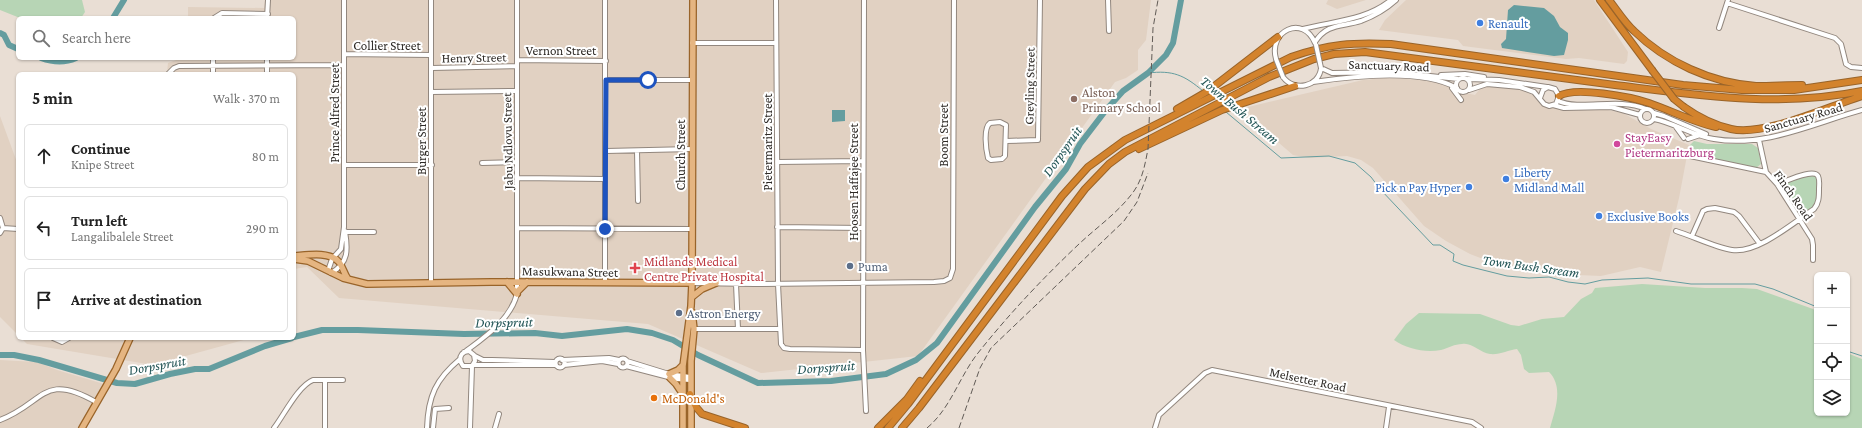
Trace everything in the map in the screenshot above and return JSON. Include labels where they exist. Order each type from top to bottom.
[{"type":"highway","points":[[1600,0],[1670,93],[1684,107],[1705,120],[1732,129]]},
{"type":"highway","points":[[1609,0],[1633,30],[1652,47],[1690,69],[1717,78],[1755,86],[1810,85],[1820,87]]},
{"type":"highway","points":[[1208,95],[1278,37]]},
{"type":"highway","points":[[888,428],[908,404],[1075,180],[1103,154],[1145,129],[1208,95],[1266,68],[1312,49],[1335,44],[1366,42],[1391,44],[1712,88],[1771,91],[1820,87],[1862,80]]},
{"type":"highway","points":[[902,428],[1085,189],[1109,164],[1126,152],[1269,77],[1314,59],[1334,54],[1365,52],[1607,84],[1747,99],[1813,98],[1862,91]]},
{"type":"highway","points":[[1085,189],[1128,154],[1224,109],[1295,86]]},
{"type":"highway","points":[[1558,98],[1565,93],[1577,91],[1637,100],[1655,105],[1700,123],[1732,129],[1752,129],[1771,127],[1862,96]]},
{"type":"highway","points":[[878,428],[907,399],[970,314],[986,299]]},
{"type":"highway","points":[[690,394],[696,407],[702,414],[745,428]]},
{"type":"highway","points":[[873,428],[893,414]]},
{"type":"main road","name":"Church Street","points":[[684,428],[683,365],[692,297],[691,1]]},
{"type":"main road","points":[[296,258],[324,255],[334,257],[348,279]]},
{"type":"main road","name":"Masukwana Street","points":[[296,258],[308,261],[348,279],[367,284],[381,285],[518,281],[692,283]]},
{"type":"main road","points":[[507,282],[517,293],[527,282]]},
{"type":"main road","points":[[692,297],[702,289],[716,283]]},
{"type":"main road","name":"Church Street","points":[[691,306],[694,329],[690,378],[691,428]]},
{"type":"main road","points":[[82,428],[116,369],[129,340]]},
{"type":"main road","points":[[683,365],[670,376],[683,395]]},
{"type":"street","points":[[217,16],[222,13],[268,16],[268,0]]},
{"type":"street","name":"Prince Alfred Street","points":[[341,266],[346,257],[344,232],[344,0]]},
{"type":"street","name":"Burger Street","points":[[431,0],[431,283]]},
{"type":"street","name":"Jabu Ndlovu Street","points":[[517,0],[517,293]]},
{"type":"street","points":[[605,0],[605,283]]},
{"type":"street","name":"Pietermaritz Street","points":[[776,0],[777,227],[778,284],[782,344],[784,348],[797,350],[863,350]]},
{"type":"street","name":"Hoosen Haffajee Street","points":[[864,0],[863,364],[866,411]]},
{"type":"street","name":"Boom Street","points":[[953,269],[954,0]]},
{"type":"street","name":"Greyling Street","points":[[1006,141],[1038,140],[1040,0]]},
{"type":"street","points":[[1108,0],[1109,31]]},
{"type":"street","points":[[1302,29],[1310,34],[1315,43],[1321,68],[1318,77],[1313,82],[1295,86],[1283,77],[1276,59],[1274,46],[1278,37],[1291,28],[1302,29],[1360,17],[1377,10],[1390,0]]},
{"type":"street","points":[[1315,43],[1320,33],[1328,28],[1370,17],[1396,0]]},
{"type":"street","points":[[1719,28],[1728,2],[1835,38],[1841,44],[1846,64],[1851,67],[1862,68]]},
{"type":"street","points":[[692,43],[776,43]]},
{"type":"street","name":"Collier Street","points":[[344,54],[431,55]]},
{"type":"street","points":[[213,60],[213,72]]},
{"type":"street","points":[[267,60],[267,72]]},
{"type":"street","name":"Vernon Street","points":[[516,60],[606,61]]},
{"type":"street","points":[[170,72],[176,67],[344,65]]},
{"type":"street","name":"Henry Street","points":[[432,68],[516,66]]},
{"type":"street","name":"Sanctuary Road","points":[[1321,68],[1332,73],[1371,72],[1428,75],[1458,79]]},
{"type":"street","points":[[1428,75],[1465,74],[1495,79],[1548,88],[1555,89],[1558,98],[1569,104],[1618,103],[1650,110],[1654,113],[1654,119],[1650,122],[1645,122],[1642,120],[1640,115],[1611,107],[1564,108],[1546,105],[1531,90],[1498,84],[1487,84],[1464,92],[1457,88],[1456,83],[1458,79],[1462,77],[1468,79],[1495,79]]},
{"type":"street","name":"Sanctuary Road","points":[[1313,82],[1372,76],[1421,78],[1439,81],[1457,88]]},
{"type":"street","points":[[1468,79],[1471,84],[1469,90]]},
{"type":"street","points":[[606,80],[691,80]]},
{"type":"street","points":[[1439,81],[1454,90],[1461,100]]},
{"type":"street","points":[[1540,98],[1541,92],[1548,88]]},
{"type":"street","points":[[431,92],[516,91]]},
{"type":"street","points":[[1553,105],[1558,98]]},
{"type":"street","points":[[1640,115],[1642,111],[1646,109]]},
{"type":"street","name":"Sanctuary Road","points":[[1654,119],[1700,135],[1725,140],[1759,140],[1862,110]]},
{"type":"street","name":"Sanctuary Road","points":[[1654,113],[1702,133],[1725,140]]},
{"type":"street","points":[[1000,122],[1005,124],[1006,141],[1005,157],[1002,159],[989,159],[987,127],[989,123],[1000,122]]},
{"type":"street","points":[[1675,126],[1686,139],[1700,135]]},
{"type":"street","name":"Finch Road","points":[[1759,140],[1766,172],[1777,184],[1813,241],[1813,260]]},
{"type":"street","points":[[606,151],[692,149]]},
{"type":"street","points":[[637,151],[638,201]]},
{"type":"street","points":[[1690,156],[1766,172]]},
{"type":"street","points":[[777,162],[863,161]]},
{"type":"street","points":[[482,163],[517,162]]},
{"type":"street","points":[[344,165],[432,165]]},
{"type":"street","points":[[1676,231],[1730,250],[1741,250],[1760,244],[1814,209],[1818,204],[1818,176],[1810,173],[1777,184]]},
{"type":"street","points":[[518,178],[605,179]]},
{"type":"street","points":[[1692,236],[1702,211],[1715,208],[1734,212],[1740,216],[1760,244]]},
{"type":"street","points":[[0,218],[3,228],[0,233]]},
{"type":"street","points":[[777,227],[863,228]]},
{"type":"street","points":[[3,228],[16,229]]},
{"type":"street","points":[[517,228],[692,229]]},
{"type":"street","points":[[344,232],[374,232]]},
{"type":"street","name":"Prince Alfred Street","points":[[330,272],[330,262],[341,249],[344,232]]},
{"type":"street","points":[[330,272],[341,266]]},
{"type":"street","name":"Masukwana Street","points":[[692,283],[778,284],[944,281],[950,278],[953,269]]},
{"type":"street","points":[[736,284],[738,329]]},
{"type":"street","points":[[427,428],[428,405],[437,382],[460,359],[464,352],[492,330],[512,310],[517,293]]},
{"type":"street","points":[[694,329],[780,329]]},
{"type":"street","points":[[470,428],[471,376],[478,341]]},
{"type":"street","points":[[464,352],[471,352],[483,360],[555,363],[560,368],[564,365],[602,361],[619,362],[624,358],[626,364]]},
{"type":"street","points":[[451,368],[473,365],[555,363],[558,359],[609,358],[619,362],[621,367],[626,364],[670,376],[690,378]]},
{"type":"street","points":[[460,359],[471,376]]},
{"type":"street","points":[[562,360],[564,365]]},
{"type":"street","name":"Melsetter Road","points":[[1155,428],[1158,415],[1205,373],[1212,370],[1313,389],[1390,407],[1472,422],[1481,428]]},
{"type":"street","points":[[274,428],[306,384],[312,380],[343,380]]},
{"type":"street","points":[[325,380],[325,428]]},
{"type":"street","points":[[0,420],[41,395],[57,389],[75,391],[96,402]]},
{"type":"street","points":[[1386,428],[1390,407]]},
{"type":"street","points":[[433,428],[435,409],[449,408]]},
{"type":"street","points":[[495,428],[499,414]]},
{"type":"shaded area","points":[[265,0],[1151,0],[1146,40],[1138,50],[1138,70],[1126,78],[1115,82],[918,356],[761,373],[648,324],[339,298],[307,267],[296,269],[296,72],[167,72],[168,63],[176,60],[296,60],[296,16],[188,16],[188,7],[264,8]]},
{"type":"shaded area","points":[[1328,0],[1366,0],[1337,9],[1326,4]]},
{"type":"shaded area","points":[[1406,0],[1594,0],[1628,52],[1627,61],[1624,64],[1579,58],[1566,59],[1463,46],[1458,40],[1379,30],[1385,20]]},
{"type":"shaded area","points":[[1385,78],[1428,80],[1453,88],[1456,91],[1475,95],[1482,86],[1526,90],[1535,95],[1543,106],[1571,111],[1598,108],[1623,113],[1651,129],[1689,145],[1679,198],[1661,272],[1640,267],[1601,276],[1578,275],[1528,271],[1496,264],[1470,254],[1446,241],[1424,226],[1373,168],[1361,160],[1347,156],[1309,158],[1293,155],[1251,119],[1248,107],[1363,80]]},
{"type":"shaded area","points":[[0,116],[16,160],[16,333],[0,317]]},
{"type":"shaded area","points":[[23,340],[244,340],[153,365],[27,344]]},
{"type":"shaded area","points":[[0,360],[37,362],[57,370],[104,384],[78,428],[0,428]]},
{"type":"green space","points":[[0,0],[82,0],[85,12],[82,16],[16,16],[0,10]]},
{"type":"green space","points":[[1694,141],[1707,144],[1752,144],[1758,148],[1761,164],[1756,168],[1687,156],[1690,145]]},
{"type":"green space","points":[[1813,174],[1819,180],[1816,205],[1803,213],[1799,211],[1783,185]]},
{"type":"green space","points":[[1642,284],[1705,288],[1757,289],[1813,309],[1814,416],[1850,416],[1850,354],[1862,359],[1862,428],[1550,428],[1557,399],[1554,378],[1549,372],[1529,373],[1524,369],[1521,355],[1517,349],[1497,354],[1490,354],[1466,344],[1435,351],[1423,351],[1405,346],[1394,340],[1406,324],[1419,313],[1480,314],[1511,325],[1519,326],[1542,319],[1564,317],[1581,299],[1592,293],[1595,288]]},
{"type":"water","points":[[1514,5],[1544,8],[1554,16],[1560,27],[1568,33],[1568,40],[1564,55],[1554,56],[1502,48],[1501,44],[1506,39],[1508,10]]},
{"type":"water","points":[[832,110],[845,110],[845,121],[832,122]]},
{"type":"waterway","points":[[114,16],[124,0]]},
{"type":"waterway","name":"Dorpspruit","points":[[296,336],[322,330],[464,334],[535,333],[562,336],[627,329],[652,333],[673,340],[698,355],[758,383],[831,381],[886,374],[916,360],[937,343],[1035,207],[1066,169],[1080,144],[1106,110],[1123,91],[1148,73],[1166,55],[1173,43],[1181,0]]},
{"type":"waterway","points":[[0,33],[4,35],[9,45],[16,48]]},
{"type":"waterway","points":[[50,60],[70,60]]},
{"type":"waterway","name":"Town Bush Stream","points":[[1148,73],[1164,72],[1178,75],[1184,77],[1203,91]]},
{"type":"waterway","name":"Town Bush Stream","points":[[1226,112],[1281,158],[1329,156],[1355,163],[1371,177],[1380,189],[1433,245],[1440,245],[1454,254],[1453,261],[1463,265],[1507,276],[1529,278],[1549,277],[1568,282],[1585,284],[1602,280],[1648,278],[1691,284],[1755,284],[1773,289],[1814,306]]},
{"type":"waterway","name":"Dorpspruit","points":[[0,355],[14,355],[39,360],[117,383],[135,384],[170,374],[195,369],[209,369],[265,346],[285,340]]},
{"type":"waterway","name":"Town Bush Stream","points":[[1850,352],[1862,356]]},
{"type":"railway","points":[[927,428],[949,402],[971,362],[1002,324],[1052,270],[1122,206],[1140,181],[1148,149],[1153,28],[1158,0]]},
{"type":"railway","points":[[959,428],[980,368],[991,348],[1124,221],[1137,202],[1148,173]]},
{"type":"place","name":"Renault","points":[[1480,23]]},
{"type":"place","name":"Alston Primary School","points":[[1074,99]]},
{"type":"place","name":"StayEasy Pietermaritzburg","points":[[1617,144]]},
{"type":"place","name":"Liberty Midland Mall","points":[[1506,179]]},
{"type":"place","name":"Pick n Pay Hyper","points":[[1469,187]]},
{"type":"place","name":"Exclusive Books","points":[[1599,216]]},
{"type":"place","name":"Puma","points":[[850,266]]},
{"type":"place","name":"Midlands Medical Centre Private Hospital","points":[[635,268]]},
{"type":"place","name":"Astron Energy","points":[[679,313]]},
{"type":"place","name":"McDonald's","points":[[654,398]]},
{"type":"route","points":[[605,229],[606,80],[648,80]]}]
